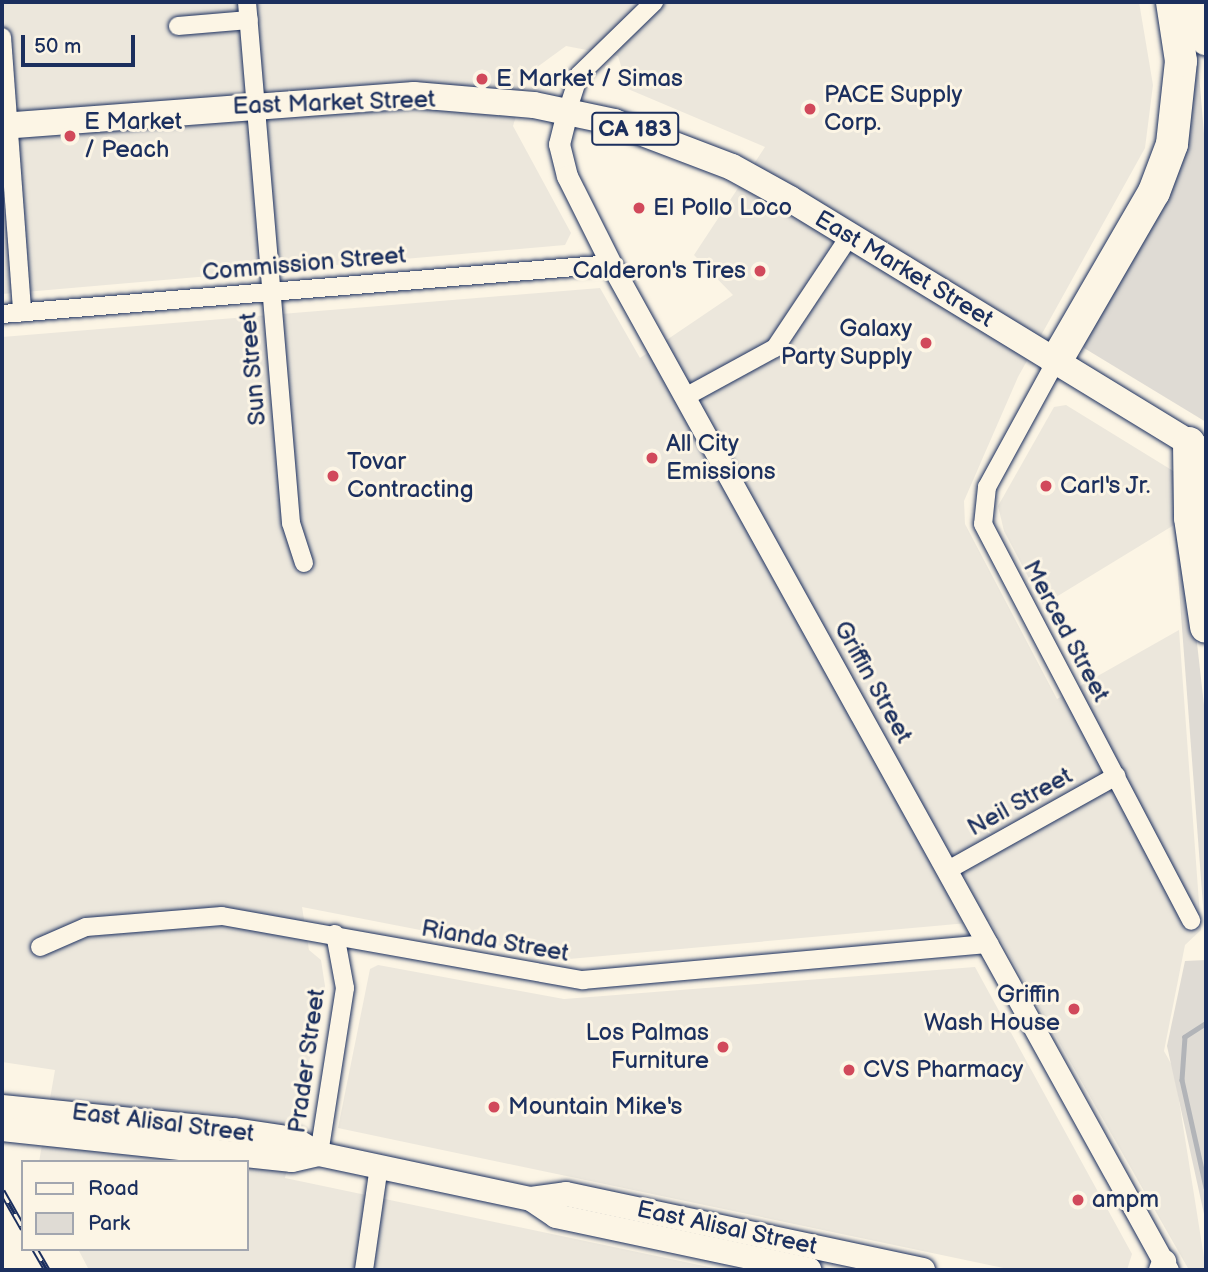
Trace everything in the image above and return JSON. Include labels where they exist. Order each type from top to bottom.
[{"type":"highway","points":[[1056,361],[1154,192],[1172,144],[1181,61],[1172,2]]},
{"type":"highway","points":[[1199,2],[1206,39]]},
{"type":"highway","points":[[1198,448],[1190,518],[1206,627]]},
{"type":"main road","name":"East Market Street","points":[[5,126],[256,104],[414,95],[567,112],[653,134],[732,167],[1198,448]]},
{"type":"main road","name":"East Alisal Street","points":[[2,1107],[234,1130],[309,1143],[318,1154]]},
{"type":"main road","name":"East Alisal Street","points":[[2,1129],[292,1160],[318,1154],[531,1199],[566,1194],[809,1270]]},
{"type":"main road","name":"East Alisal Street","points":[[766,1256],[923,1270]]},
{"type":"street","name":"Sun Street","points":[[247,2],[291,523],[304,563]]},
{"type":"street","points":[[567,112],[579,75],[654,2]]},
{"type":"street","points":[[178,26],[249,20]]},
{"type":"street","points":[[2,37],[5,126],[22,312]]},
{"type":"street","name":"Griffin Street","points":[[567,112],[559,144],[566,176],[611,264],[989,944],[1164,1268]]},
{"type":"street","points":[[685,397],[775,348],[849,237]]},
{"type":"street","name":"Commission Street","points":[[2,314],[611,264]]},
{"type":"street","name":"Merced Street","points":[[1056,361],[987,487],[983,524],[1191,920]]},
{"type":"street","name":"Neil Street","points":[[948,870],[1116,776]]},
{"type":"street","name":"Rianda Street","points":[[40,947],[86,927],[222,916],[583,980],[989,944]]},
{"type":"street","name":"Prader Street","points":[[318,1154],[345,989],[335,934]]},
{"type":"street","points":[[364,1270],[379,1166]]},
{"type":"shaded area","points":[[2,2],[1139,2],[1153,85],[1145,148],[1018,377],[964,501],[965,524],[1057,699],[1179,630],[1201,930],[1185,945],[1164,1051],[1174,1069],[1206,1270],[1189,1270],[990,921],[569,959],[302,907],[309,950],[321,960],[325,986],[285,1178],[723,1270],[89,1270],[79,1251],[248,1251],[248,1160],[39,1160],[55,1070],[2,1062],[2,337],[600,288],[640,358],[733,295],[694,255],[765,147],[628,89],[618,56],[566,46],[529,73],[513,126],[571,233],[565,245],[2,294]]},
{"type":"shaded area","points":[[1066,405],[1170,469],[1174,525],[1043,605],[1004,531],[998,506],[1054,407]]},
{"type":"shaded area","points":[[378,965],[564,999],[975,967],[1132,1254],[1127,1270],[1013,1270],[338,1128],[370,969]]},
{"type":"green space","points":[[1198,62],[1206,158],[1206,422],[1084,348],[1083,339],[1186,63]]},
{"type":"green space","points":[[1170,469],[1178,474],[1206,723],[1206,945]]},
{"type":"green space","points":[[1206,960],[1206,1223],[1167,1046],[1185,961]]},
{"type":"waterway","points":[[1205,1024],[1185,1037],[1182,1080],[1206,1187]]},
{"type":"railway","points":[[2,1191],[21,1224]]},
{"type":"railway","points":[[36,1251],[47,1270]]},
{"type":"place","name":"E Market / Simas","points":[[482,79]]},
{"type":"place","name":"PACE Supply Corp.","points":[[810,109]]},
{"type":"place","name":"E Market / Peach","points":[[70,136]]},
{"type":"place","name":"El Pollo Loco","points":[[639,208]]},
{"type":"place","name":"Calderon's Tires","points":[[760,271]]},
{"type":"place","name":"Galaxy Party Supply","points":[[926,343]]},
{"type":"place","name":"All City Emissions","points":[[652,458]]},
{"type":"place","name":"Tovar Contracting","points":[[333,476]]},
{"type":"place","name":"Carl's Jr.","points":[[1046,486]]},
{"type":"place","name":"Griffin Wash House","points":[[1074,1009]]},
{"type":"place","name":"Los Palmas Furniture","points":[[723,1047]]},
{"type":"place","name":"CVS Pharmacy","points":[[849,1070]]},
{"type":"place","name":"Mountain Mike's","points":[[494,1107]]},
{"type":"place","name":"ampm","points":[[1078,1200]]}]
